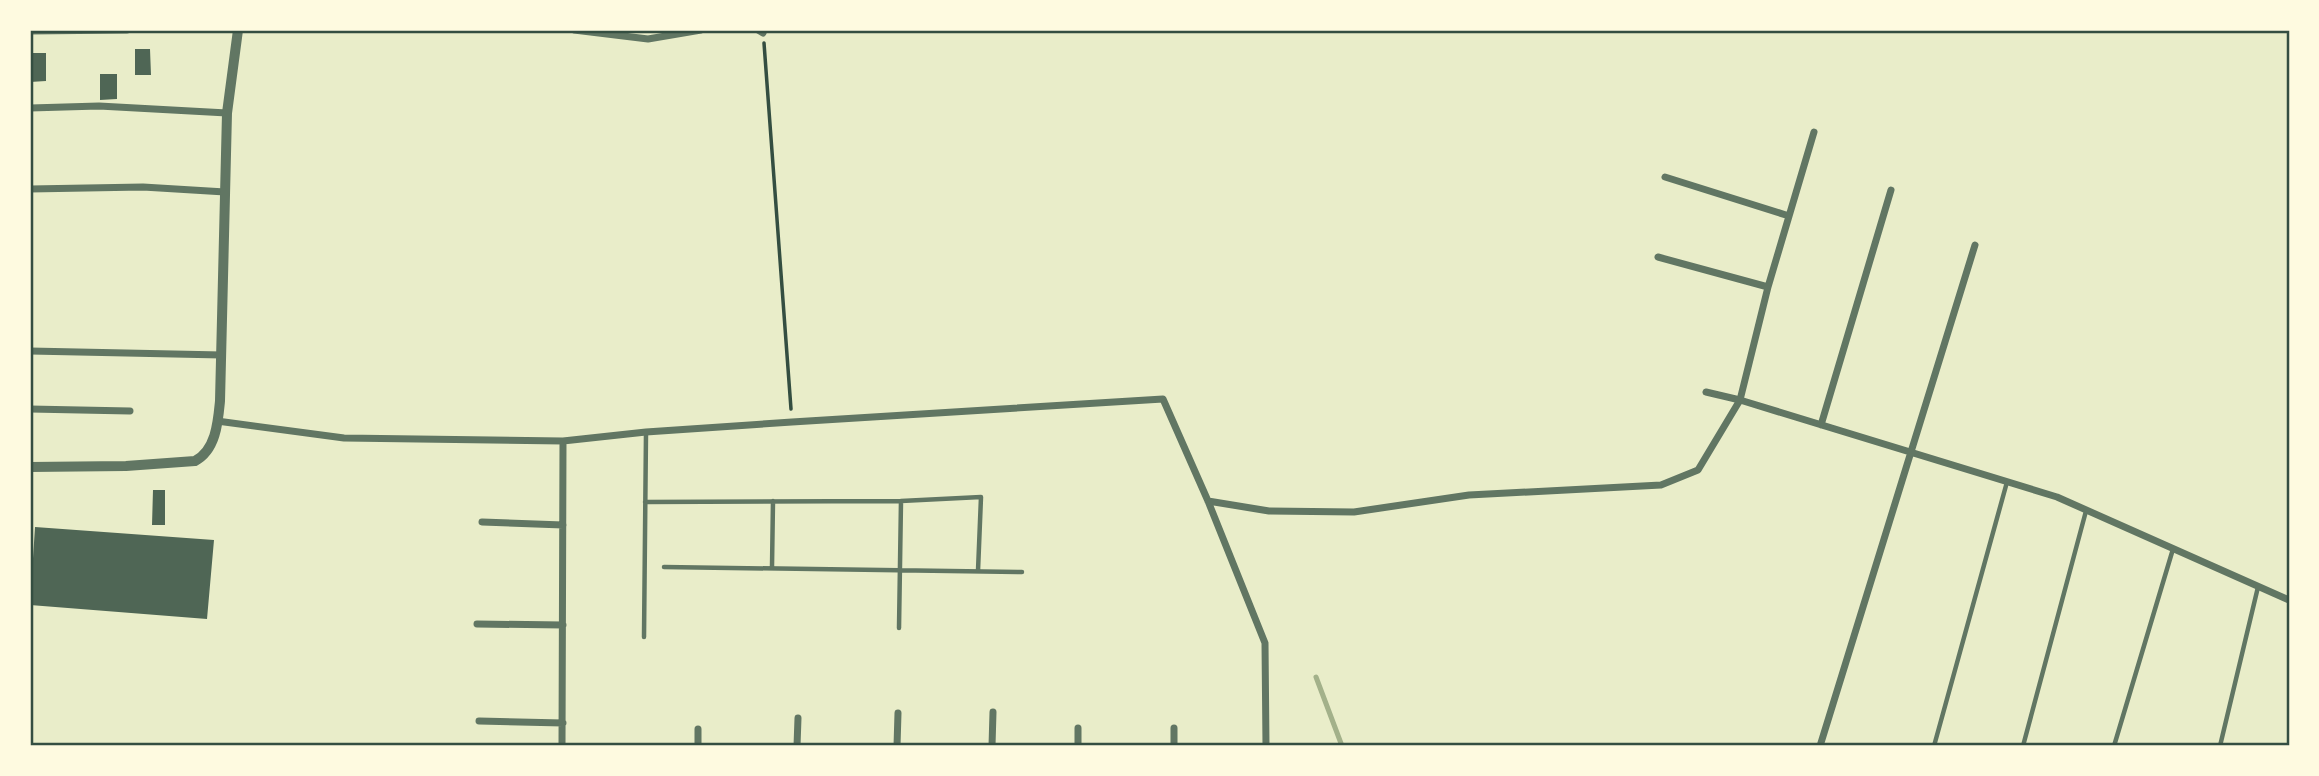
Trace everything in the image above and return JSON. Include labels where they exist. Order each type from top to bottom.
[{"type":"street","points":[[30,31],[127,30]]},
{"type":"street","points":[[30,467],[93,467],[195,461],[203,457],[209,449],[217,421],[222,355],[227,113],[238,30]]},
{"type":"street","points":[[574,30],[648,39],[701,30]]},
{"type":"street","points":[[646,30],[648,39]]},
{"type":"street","points":[[30,108],[99,106],[227,113]]},
{"type":"street","points":[[1208,501],[1269,510],[1354,512],[1469,495],[1661,485],[1698,470],[1740,400],[1768,287],[1814,132]]},
{"type":"street","points":[[1665,177],[1789,216]]},
{"type":"street","points":[[30,189],[143,187],[225,192]]},
{"type":"street","points":[[1821,425],[1891,190]]},
{"type":"street","points":[[1820,746],[1975,245]]},
{"type":"street","points":[[1658,257],[1768,287]]},
{"type":"street","points":[[30,351],[222,355]]},
{"type":"street","points":[[1706,392],[2057,497],[2289,600]]},
{"type":"street","points":[[217,421],[344,438],[564,441],[646,432],[1163,399],[1208,501],[1265,643],[1266,746]]},
{"type":"street","points":[[30,409],[130,411]]},
{"type":"street","points":[[562,746],[564,441]]},
{"type":"street","points":[[482,522],[563,525]]},
{"type":"street","points":[[477,624],[563,625]]},
{"type":"street","points":[[992,746],[993,712]]},
{"type":"street","points":[[897,746],[898,713]]},
{"type":"street","points":[[797,746],[798,718]]},
{"type":"street","points":[[480,721],[563,723]]},
{"type":"street","points":[[1078,727],[1078,746]]},
{"type":"street","points":[[1174,728],[1174,746]]},
{"type":"street","points":[[698,729],[698,746]]},
{"type":"lane","points":[[644,637],[646,432]]},
{"type":"lane","points":[[1934,746],[2007,482]]},
{"type":"lane","points":[[645,502],[981,497],[978,571]]},
{"type":"lane","points":[[899,628],[901,500]]},
{"type":"lane","points":[[772,567],[773,501]]},
{"type":"lane","points":[[2023,746],[2086,510]]},
{"type":"lane","points":[[2114,746],[2174,549]]},
{"type":"lane","points":[[664,567],[1022,572]]},
{"type":"lane","points":[[2220,746],[2258,586]]},
{"type":"path","points":[[761,32],[792,422]]},
{"type":"building","points":[[135,49],[150,49],[151,75],[135,75]]},
{"type":"building","points":[[30,53],[46,53],[46,81],[30,82]]},
{"type":"building","points":[[100,74],[117,74],[117,99],[100,100]]},
{"type":"building","points":[[153,490],[165,490],[165,525],[152,525]]},
{"type":"building","points":[[35,527],[214,540],[207,619],[30,605]]},
{"type":"waterway","points":[[1316,677],[1342,746]]}]
